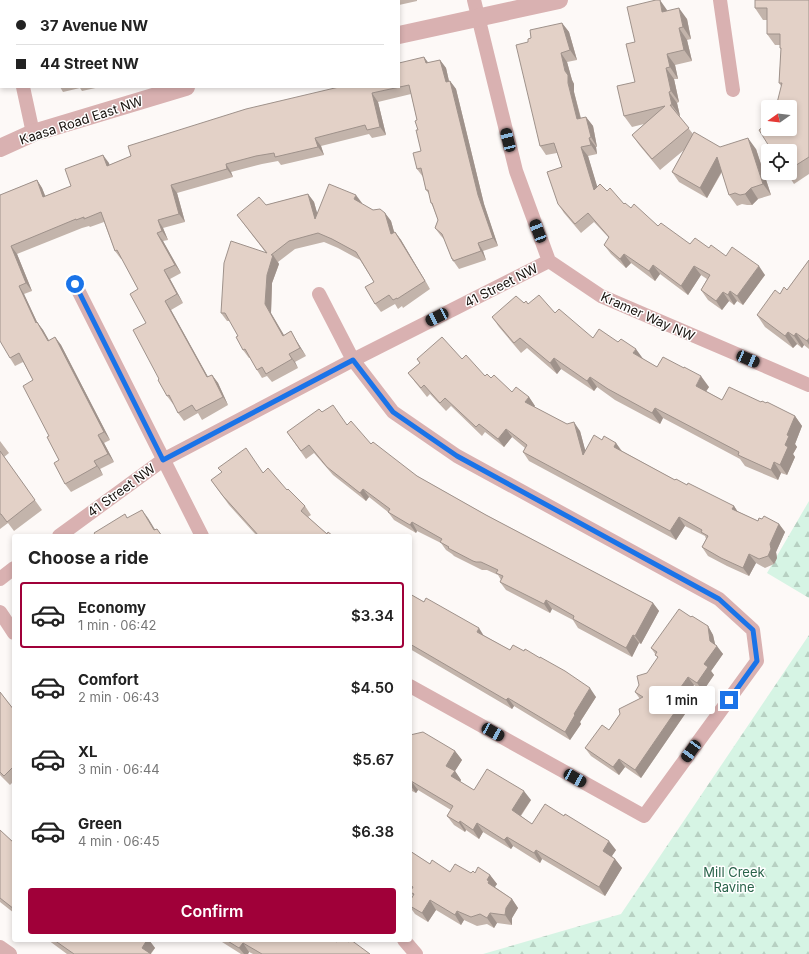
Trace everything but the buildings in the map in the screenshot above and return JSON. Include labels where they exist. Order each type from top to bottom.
[{"type":"street","points":[[474,0],[516,171],[549,261]]},
{"type":"street","points":[[400,35],[559,0]]},
{"type":"street","points":[[720,0],[733,90]]},
{"type":"street","points":[[23,88],[34,134]]},
{"type":"street","name":"Kaasa Road East NW","points":[[0,148],[34,134],[183,88]]},
{"type":"street","name":"41 Street NW","points":[[61,534],[163,460],[353,360],[549,261]]},
{"type":"street","name":"Kramer Way NW","points":[[549,261],[602,296],[809,384]]},
{"type":"street","points":[[75,284],[201,534]]},
{"type":"street","points":[[319,294],[353,360],[393,412],[457,456],[719,599],[753,630],[757,661],[644,816],[412,687]]},
{"type":"street","points":[[0,579],[12,570]]},
{"type":"street","points":[[0,612],[12,630]]},
{"type":"street","points":[[407,942],[416,954]]},
{"type":"street","points":[[0,947],[10,954]]},
{"type":"green space","points":[[809,501],[809,598],[767,573]]},
{"type":"green space","name":"Mill Creek Ravine","points":[[809,635],[809,954],[483,954],[621,914]]},
{"type":"route","points":[[75,284],[163,460],[353,360],[393,412],[457,456],[719,599],[745,622],[753,630],[757,661],[729,700]]}]
